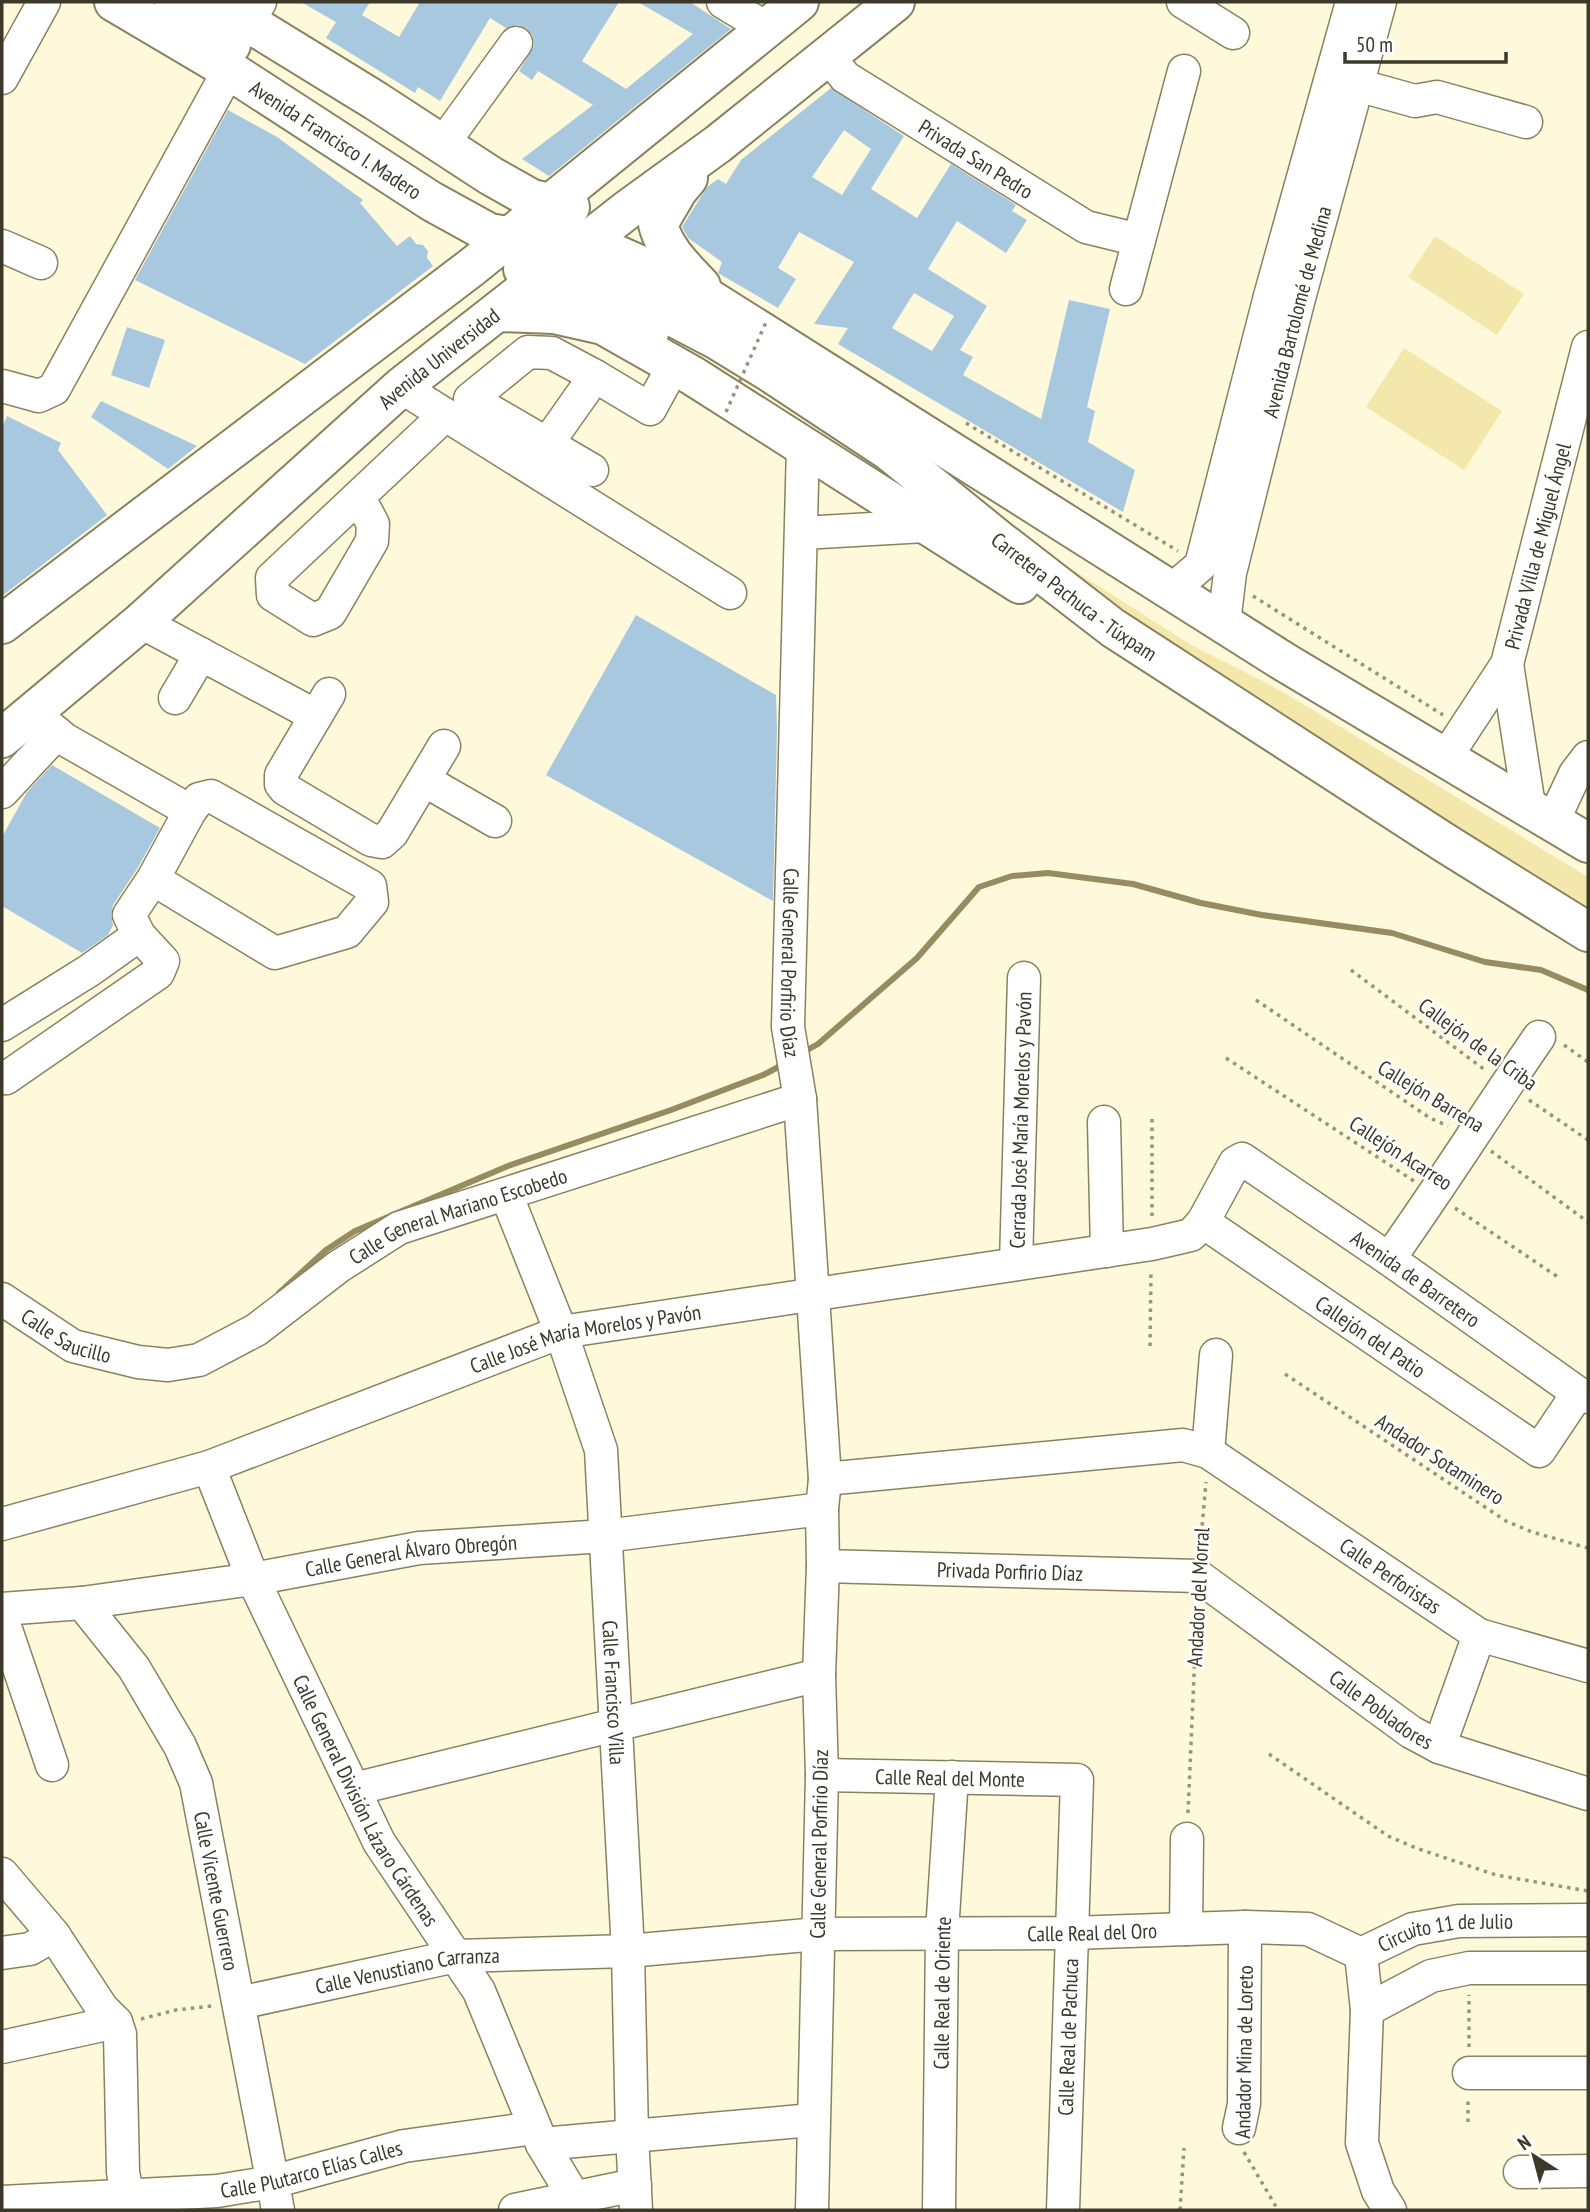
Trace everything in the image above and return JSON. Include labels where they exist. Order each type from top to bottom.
[{"type":"main road","name":"Avenida Francisco I. Madero","points":[[114,2],[229,70],[431,201],[489,233],[550,235]]},
{"type":"main road","name":"Avenida Francisco I. Madero","points":[[174,2],[197,22],[245,55],[503,215],[550,235]]},
{"type":"main road","points":[[200,2],[262,31],[376,101],[448,136]]},
{"type":"main road","points":[[499,312],[601,163],[799,2]]},
{"type":"main road","points":[[454,280],[508,266],[550,235],[631,208],[718,144],[895,2]]},
{"type":"main road","points":[[255,4],[448,136],[532,199],[550,235],[694,289],[1286,663],[1588,843]]},
{"type":"main road","points":[[714,301],[673,256],[661,238],[658,223],[678,190],[718,144]]},
{"type":"main road","points":[[601,163],[599,180],[602,190],[610,198],[631,208]]},
{"type":"main road","points":[[431,201],[444,218],[452,244],[454,280]]},
{"type":"main road","name":"Carretera Pachuca - Túxpam","points":[[550,235],[768,371],[889,451],[932,509],[1445,843],[1588,932]]},
{"type":"main road","points":[[2,624],[454,280],[468,275],[485,284],[496,300],[499,312]]},
{"type":"main road","points":[[499,312],[554,314],[603,325],[674,365],[803,445],[932,509],[1046,540],[1186,626],[1286,663]]},
{"type":"main road","name":"Avenida Universidad","points":[[2,738],[31,725],[401,387],[466,334],[499,312]]},
{"type":"main road","points":[[2,646],[25,628],[37,613],[48,591]]},
{"type":"street","points":[[2,78],[44,2]]},
{"type":"street","points":[[723,2],[766,29]]},
{"type":"street","points":[[1183,2],[1233,33]]},
{"type":"street","name":"Avenida Bartolomé de Medina","points":[[1224,623],[1228,581],[1284,299],[1352,2]]},
{"type":"street","name":"Avenida Bartolomé de Medina","points":[[1172,590],[1201,565],[1284,299],[1357,85],[1380,2]]},
{"type":"street","points":[[448,136],[516,43]]},
{"type":"street","name":"Privada San Pedro","points":[[823,58],[837,67],[845,78],[1086,228],[1139,240]]},
{"type":"street","points":[[5,396],[39,396],[54,389],[229,70]]},
{"type":"street","points":[[1126,289],[1184,71]]},
{"type":"street","points":[[1357,85],[1415,101],[1437,97],[1526,122]]},
{"type":"street","points":[[2,246],[41,263]]},
{"type":"street","name":"Privada Villa de Miguel Ángel","points":[[1446,757],[1507,664],[1588,347]]},
{"type":"street","points":[[592,470],[470,399],[528,352],[552,353],[650,409],[674,365]]},
{"type":"street","points":[[547,444],[595,376]]},
{"type":"street","points":[[401,387],[730,593]]},
{"type":"street","points":[[359,498],[444,416]]},
{"type":"street","name":"Calle General Porfirio Díaz","points":[[803,445],[788,1027],[799,1091],[824,1494],[819,1675],[822,1775],[812,2210]]},
{"type":"street","points":[[802,533],[932,509]]},
{"type":"street","points":[[141,622],[201,654],[322,705],[281,775],[281,784],[285,789],[371,840],[382,842],[392,833],[444,746]]},
{"type":"street","points":[[175,698],[201,654]]},
{"type":"street","name":"Privada Villa de Miguel Ángel","points":[[1507,664],[1518,736],[1541,813]]},
{"type":"street","points":[[1476,713],[1518,736]]},
{"type":"street","points":[[2,793],[31,725],[190,811]]},
{"type":"street","points":[[1541,813],[1588,757]]},
{"type":"street","points":[[424,780],[495,821]]},
{"type":"street","points":[[2,1076],[6,1078],[158,973],[163,961],[139,934],[129,915],[199,799],[211,796],[370,886],[372,902],[347,932],[275,953],[153,879]]},
{"type":"street","points":[[2,1025],[90,970],[139,934]]},
{"type":"street","name":"Cerrada José María Morelos y Pavón","points":[[1016,1264],[1024,978]]},
{"type":"street","points":[[1389,1259],[1435,1195],[1471,1136],[1539,1037]]},
{"type":"street","name":"Calle General Mariano Escobedo","points":[[138,1362],[169,1366],[199,1360],[256,1330],[338,1267],[399,1228],[506,1194],[799,1091]]},
{"type":"street","points":[[1104,1122],[1107,1251]]},
{"type":"street","name":"Avenida de Barretero","points":[[1197,1229],[1235,1163],[1242,1159],[1583,1395]]},
{"type":"street","name":"Calle Francisco Villa","points":[[506,1194],[561,1332],[601,1450],[618,1725],[635,2197]]},
{"type":"street","name":"Calle José María Morelos y Pavón","points":[[2,1524],[209,1466],[561,1332],[1107,1251],[1197,1229]]},
{"type":"street","name":"Callejón del Patio","points":[[1197,1229],[1539,1451],[1583,1395]]},
{"type":"street","name":"Calle Saucillo","points":[[2,1299],[74,1346],[138,1362]]},
{"type":"street","points":[[824,1494],[1183,1444],[1208,1452],[1216,1354]]},
{"type":"street","name":"Calle Perforistas","points":[[1208,1452],[1479,1635],[1588,1666]]},
{"type":"street","name":"Calle General División Lázaro Cárdenas","points":[[209,1466],[253,1579],[379,1842],[479,1991],[538,2136],[575,2197]]},
{"type":"street","name":"Calle General Álvaro Obregón","points":[[2,1609],[82,1603],[253,1579],[419,1548],[606,1536],[824,1494]]},
{"type":"street","name":"Privada Porfirio Díaz","points":[[823,1566],[1198,1576]]},
{"type":"street","name":"Calle Pobladores","points":[[1198,1576],[1411,1732],[1439,1747],[1588,1794]]},
{"type":"street","name":"Calle Vicente Guerrero","points":[[82,1603],[134,1668],[180,1746],[196,1783],[275,2196]]},
{"type":"street","points":[[2,1618],[52,1765]]},
{"type":"street","points":[[1439,1747],[1479,1635]]},
{"type":"street","points":[[354,1789],[819,1675]]},
{"type":"street","name":"Calle Real del Monte","points":[[822,1775],[1077,1780]]},
{"type":"street","name":"Calle Real de Oriente","points":[[939,2210],[942,1932],[952,1777]]},
{"type":"street","name":"Calle Real de Pachuca","points":[[1063,2210],[1077,1780]]},
{"type":"street","points":[[1186,1929],[1187,1839]]},
{"type":"street","points":[[2,1874],[54,1935],[106,2019],[120,2034],[113,2103],[123,2172],[121,2200]]},
{"type":"street","name":"Circuito 11 de Julio","points":[[1390,2210],[1378,2191],[1362,2143],[1367,2010],[1361,1954],[1413,1929],[1459,1921],[1588,1920]]},
{"type":"street","name":"Calle Real del Oro","points":[[818,1934],[1071,1933],[1245,1927],[1308,1929],[1361,1954]]},
{"type":"street","name":"Andador Mina de Loreto","points":[[1239,2128],[1244,2104],[1245,1927]]},
{"type":"street","name":"Calle Venustiano Carranza","points":[[239,2003],[456,1956],[628,1951],[818,1934]]},
{"type":"street","points":[[2,1953],[30,1949],[54,1935]]},
{"type":"street","name":"Circuito 11 de Julio","points":[[1367,2010],[1431,1976],[1469,1968],[1588,1968]]},
{"type":"street","points":[[2,2047],[68,2034],[106,2019]]},
{"type":"street","points":[[2,2022],[68,2034]]},
{"type":"street","points":[[1469,2073],[1588,2073]]},
{"type":"street","name":"Calle Plutarco Elías Calles","points":[[2,2202],[121,2200],[217,2191],[275,2196],[404,2146],[538,2136],[632,2135],[812,2120]]},
{"type":"street","points":[[1520,2172],[1588,2171]]},
{"type":"street","points":[[515,2210],[575,2197],[635,2197]]},
{"type":"path","points":[[726,412],[767,320]]},
{"type":"path","name":"Callejón de la Criba","points":[[1351,970],[1506,1085],[1588,1140]]},
{"type":"path","name":"Callejón Barrena","points":[[1255,1000],[1430,1118],[1471,1136],[1588,1222]]},
{"type":"path","name":"Callejón Acarreo","points":[[1226,1058],[1558,1277]]},
{"type":"path","name":"Andador Sotaminero","points":[[1285,1374],[1506,1521],[1532,1532],[1588,1548]]},
{"type":"path","name":"Andador del Morral","points":[[1187,1839],[1198,1576],[1208,1452]]},
{"type":"path","points":[[1269,1754],[1388,1836],[1496,1875],[1588,1891]]},
{"type":"path","points":[[106,2019],[128,2022],[176,2010],[239,2003]]},
{"type":"path","name":"Andador Mina de Loreto","points":[[1239,2128],[1239,2142],[1278,2210]]},
{"type":"path","points":[[1180,2210],[1184,2148]]},
{"type":"shaded area","points":[[1435,236],[1524,294],[1497,335],[1408,277]]},
{"type":"shaded area","points":[[1404,348],[1502,411],[1464,470],[1366,407]]},
{"type":"shaded area","points":[[1045,552],[1191,645],[1298,701],[1588,877],[1588,915],[1041,560]]},
{"type":"building","points":[[301,2],[370,2],[362,15],[399,37],[420,2],[619,2],[582,61],[626,89],[693,34],[638,2],[690,2],[731,29],[549,176],[522,159],[593,105],[538,71],[532,80],[519,71],[534,46],[533,36],[526,28],[517,25],[506,28],[490,18],[440,101],[418,87],[415,93],[326,38],[336,22]]},
{"type":"building","points":[[831,88],[904,136],[871,189],[917,218],[951,164],[1016,205],[1012,211],[1027,220],[1006,253],[957,221],[928,269],[987,306],[960,350],[973,357],[963,375],[1041,419],[1069,300],[1110,309],[1087,407],[1095,411],[1088,442],[1135,470],[1123,512],[838,344],[848,328],[814,324],[854,262],[799,232],[778,268],[796,279],[778,308],[718,273],[722,262],[688,238],[682,227],[707,187],[718,179],[726,184],[741,160]],"holes":[[[844,130],[871,149],[842,195],[812,177]],[[914,293],[954,316],[932,351],[892,328]]]},
{"type":"building","points":[[228,110],[277,137],[363,200],[360,203],[397,246],[410,236],[416,244],[423,245],[433,266],[305,364],[135,280]]},
{"type":"building","points":[[127,327],[165,340],[149,388],[111,375]]},
{"type":"building","points":[[101,401],[197,446],[168,469],[91,417]]},
{"type":"building","points":[[7,416],[61,443],[58,450],[107,515],[2,596],[2,428]]},
{"type":"building","points":[[636,615],[776,695],[773,901],[546,775]]},
{"type":"building","points":[[52,765],[160,828],[113,905],[113,925],[108,935],[82,953],[2,906],[2,837],[27,792]]},
{"type":"waterway","points":[[802,1053],[818,1044],[917,958],[979,887],[1012,876],[1048,873],[1133,884],[1201,903],[1262,915],[1392,933],[1485,962],[1541,970],[1588,990]]},
{"type":"waterway","points":[[279,1293],[326,1250],[355,1231],[508,1166],[671,1110],[763,1075],[784,1064]]}]
